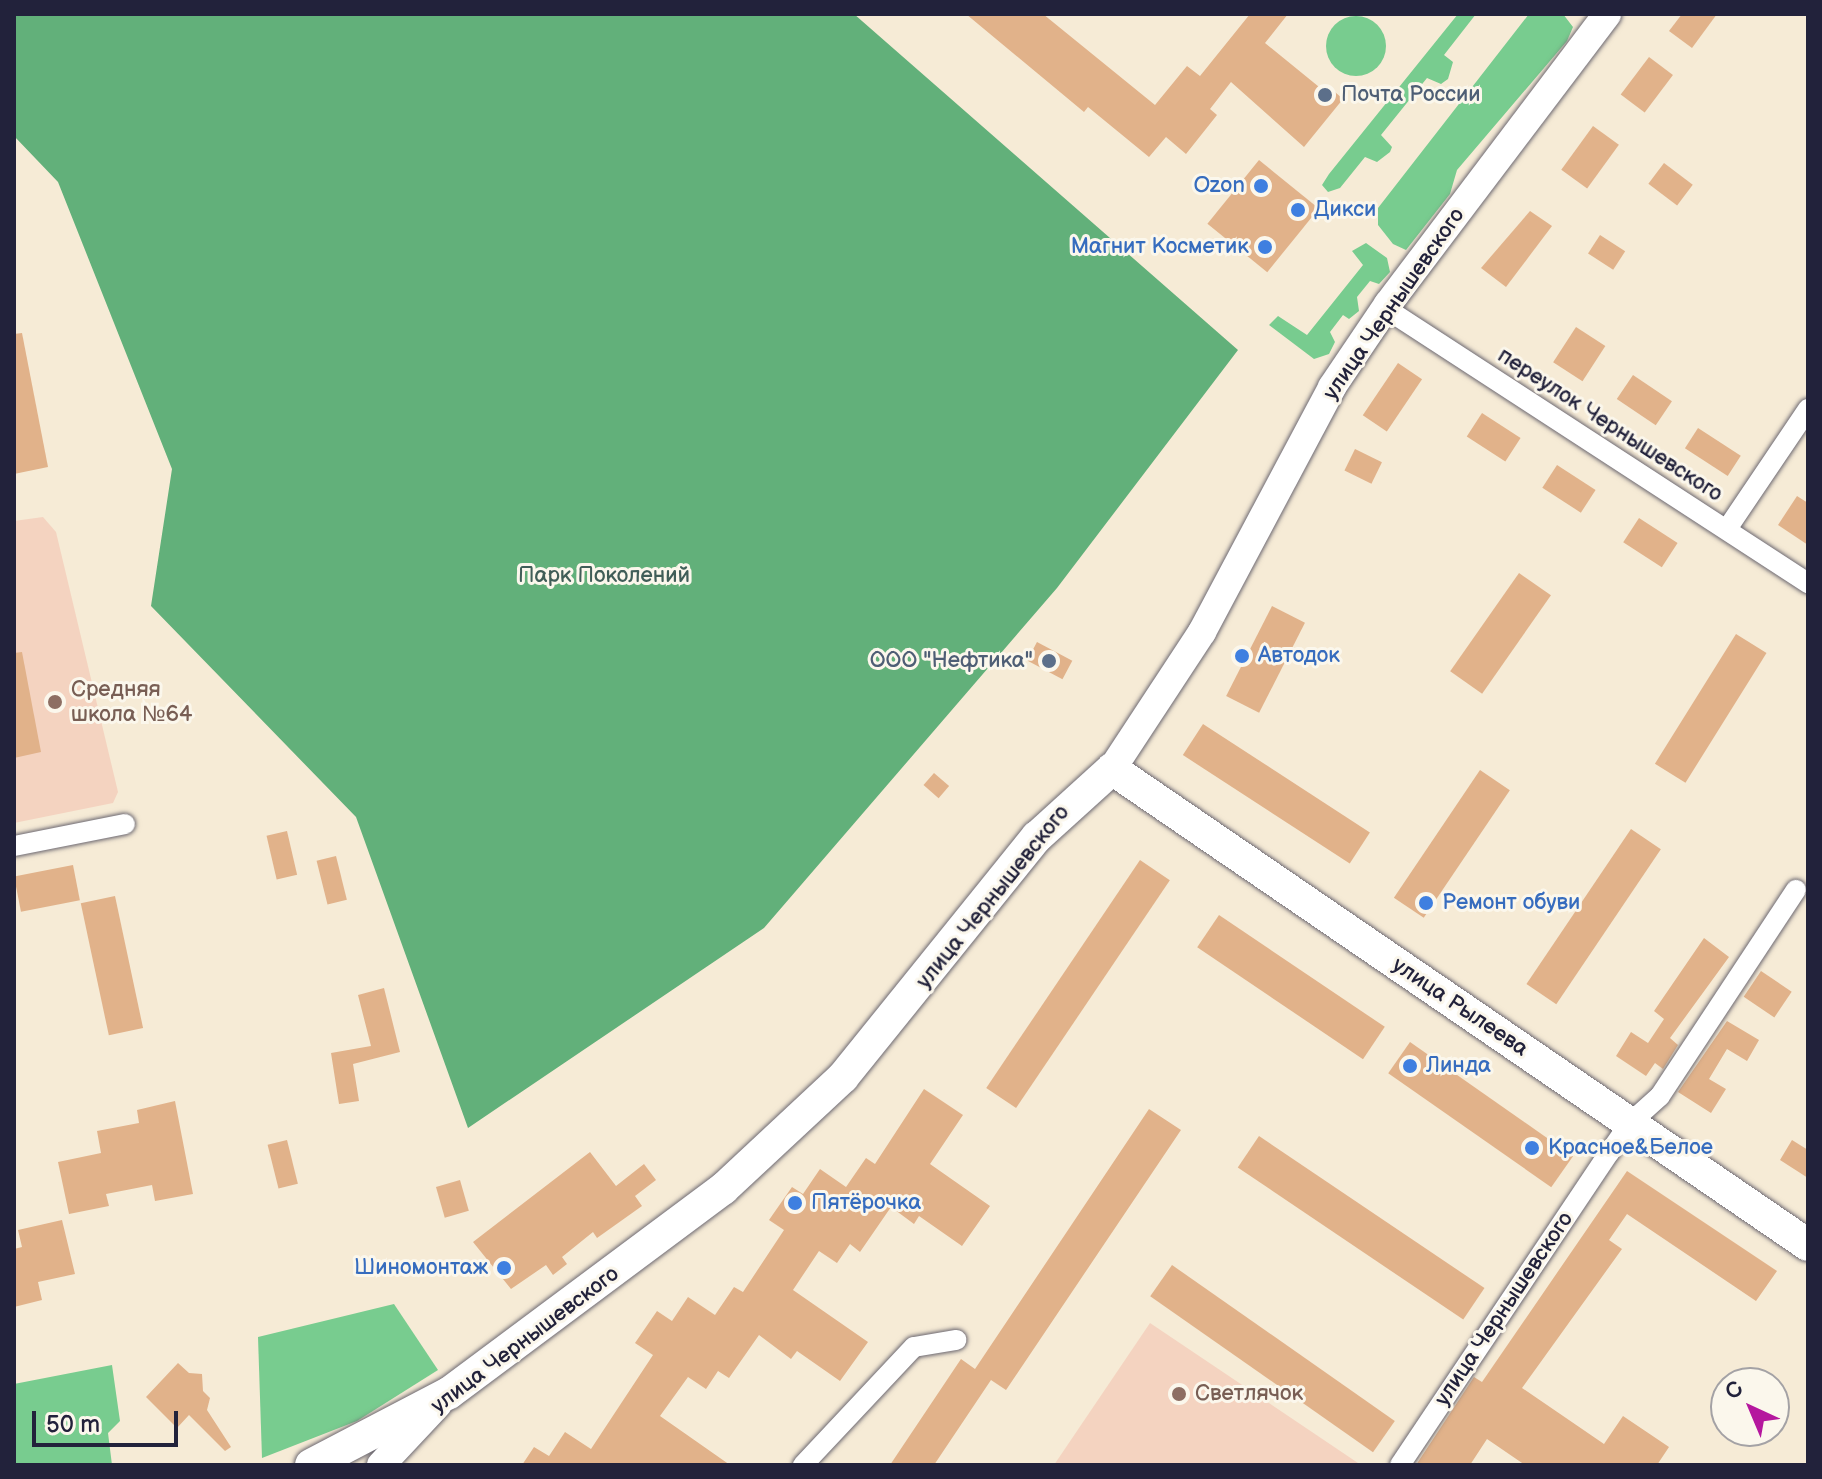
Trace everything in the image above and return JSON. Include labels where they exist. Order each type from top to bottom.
[{"type":"main road","name":"улица Рылеева","points":[[1112,769],[1808,1245]]},
{"type":"main road","name":"улица Чернышевского","points":[[449,1393],[723,1189],[784,1135],[906,1005],[1037,837],[1069,803],[1112,769]]},
{"type":"main road","points":[[311,1465],[449,1393]]},
{"type":"street","name":"улица Чернышевского","points":[[1112,769],[1202,632],[1332,387],[1385,308],[1607,14]]},
{"type":"street","name":"переулок Чернышевского","points":[[1385,308],[1808,583]]},
{"type":"street","points":[[1727,529],[1808,409]]},
{"type":"street","points":[[14,846],[125,824]]},
{"type":"street","name":"улица Чернышевского","points":[[1400,1465],[1609,1153],[1630,1123],[1660,1096],[1796,890]]},
{"type":"street","points":[[803,1465],[914,1347],[956,1340]]},
{"type":"street","name":"улица Чернышевского","points":[[381,1465],[449,1393]]},
{"type":"shaded area","name":"Средняя школа №64","points":[[43,517],[56,532],[118,792],[113,803],[14,823],[14,521]]},
{"type":"shaded area","name":"Светлячок","points":[[1150,1323],[1361,1465],[1054,1465]]},
{"type":"green space","name":"Парк Поколений","points":[[14,14],[854,14],[1238,350],[1057,588],[764,928],[468,1128],[356,817],[151,606],[172,469],[58,182],[14,136]]},
{"type":"green space","points":[[1458,14],[1476,14],[1444,55],[1453,62],[1448,79],[1441,84],[1427,78],[1381,135],[1392,147],[1390,152],[1377,162],[1365,157],[1340,188],[1328,192],[1322,185],[1329,174]]},
{"type":"green space","points":[[1529,14],[1563,14],[1573,27],[1567,41],[1457,170],[1450,194],[1406,250],[1393,244],[1378,225],[1378,208]]},
{"type":"green space","points":[[1356,16],[1367,18],[1377,25],[1384,35],[1384,57],[1377,67],[1367,74],[1356,76],[1345,74],[1335,67],[1328,57],[1326,46],[1328,35],[1335,25],[1345,18]]},
{"type":"green space","points":[[1366,243],[1387,258],[1390,272],[1379,284],[1370,281],[1357,297],[1359,311],[1349,319],[1343,315],[1330,332],[1335,342],[1329,354],[1314,359],[1269,325],[1278,316],[1307,335],[1363,265],[1352,251]]},
{"type":"green space","points":[[394,1304],[438,1370],[357,1421],[262,1458],[258,1337]]},
{"type":"green space","points":[[112,1365],[120,1421],[108,1433],[112,1465],[14,1465],[14,1384]]},
{"type":"building","points":[[966,14],[1043,14],[1155,105],[1187,66],[1200,76],[1250,14],[1288,14],[1265,43],[1324,91],[1328,86],[1343,99],[1304,147],[1231,82],[1210,109],[1217,115],[1186,154],[1166,137],[1149,157],[1088,107],[1084,112]]},
{"type":"building","points":[[1682,14],[1717,14],[1692,48],[1669,31]]},
{"type":"building","points":[[1649,57],[1673,75],[1645,113],[1621,95]]},
{"type":"building","points":[[1593,126],[1619,145],[1587,188],[1561,170]]},
{"type":"building","points":[[1259,160],[1319,208],[1267,272],[1207,224]]},
{"type":"building","points":[[1664,163],[1693,185],[1677,205],[1648,184]]},
{"type":"building","points":[[1530,211],[1552,226],[1506,287],[1481,268]]},
{"type":"building","points":[[1600,235],[1625,251],[1613,270],[1588,253]]},
{"type":"building","points":[[1576,327],[1605,346],[1582,381],[1553,362]]},
{"type":"building","points":[[22,333],[48,467],[14,474],[14,334]]},
{"type":"building","points":[[1398,363],[1422,379],[1387,431],[1363,415]]},
{"type":"building","points":[[1633,375],[1672,401],[1656,425],[1617,399]]},
{"type":"building","points":[[1482,413],[1521,438],[1505,462],[1467,436]]},
{"type":"building","points":[[1698,428],[1741,456],[1728,476],[1685,448]]},
{"type":"building","points":[[1355,449],[1382,462],[1371,484],[1344,471]]},
{"type":"building","points":[[1557,465],[1596,490],[1581,513],[1542,488]]},
{"type":"building","points":[[1797,496],[1808,503],[1808,545],[1778,525]]},
{"type":"building","points":[[1639,518],[1678,543],[1662,567],[1623,542]]},
{"type":"building","points":[[1519,573],[1551,595],[1482,694],[1450,671]]},
{"type":"building","points":[[1272,606],[1305,623],[1259,713],[1226,696]]},
{"type":"building","points":[[1736,634],[1767,653],[1685,783],[1655,764]]},
{"type":"building","name":"ООО \"Нефтика\"","points":[[1037,642],[1072,661],[1062,679],[1027,661]]},
{"type":"building","points":[[22,652],[41,752],[14,758],[14,653]]},
{"type":"building","points":[[1203,724],[1370,832],[1350,863],[1183,755]]},
{"type":"building","points":[[1480,770],[1510,790],[1424,918],[1394,898]]},
{"type":"building","points":[[934,773],[949,786],[939,798],[924,785]]},
{"type":"building","points":[[1631,829],[1661,849],[1556,1004],[1526,984]]},
{"type":"building","points":[[287,831],[297,875],[277,880],[267,836]]},
{"type":"building","points":[[336,856],[347,900],[327,905],[317,861]]},
{"type":"building","points":[[1140,860],[1170,880],[1016,1108],[986,1088]]},
{"type":"building","points":[[73,865],[80,900],[21,912],[14,876]]},
{"type":"building","points":[[115,896],[143,1028],[109,1035],[81,903]]},
{"type":"building","points":[[1219,915],[1385,1027],[1363,1059],[1197,947]]},
{"type":"building","points":[[1704,938],[1729,957],[1670,1038],[1678,1045],[1663,1069],[1655,1063],[1646,1076],[1616,1056],[1631,1032],[1648,1043],[1664,1019],[1654,1011]]},
{"type":"building","points":[[1761,971],[1792,992],[1774,1017],[1744,997]]},
{"type":"building","points":[[384,988],[400,1052],[353,1064],[359,1101],[339,1104],[331,1053],[371,1046],[358,995]]},
{"type":"building","points":[[1727,1021],[1759,1040],[1747,1061],[1727,1049],[1709,1079],[1726,1089],[1711,1113],[1678,1092]]},
{"type":"building","points":[[1410,1042],[1573,1156],[1551,1187],[1388,1073]]},
{"type":"building","points":[[924,1089],[963,1115],[930,1164],[990,1206],[962,1246],[919,1216],[914,1224],[891,1207],[860,1252],[850,1244],[837,1263],[819,1251],[793,1290],[868,1342],[840,1381],[797,1351],[791,1359],[759,1335],[729,1378],[718,1371],[706,1389],[688,1377],[660,1416],[730,1465],[522,1465],[534,1447],[549,1456],[565,1432],[591,1449],[653,1355],[635,1343],[657,1311],[672,1321],[688,1297],[715,1315],[734,1287],[743,1292],[784,1230],[769,1220],[792,1187],[803,1194],[820,1169],[846,1187],[866,1158],[875,1164]]},
{"type":"building","points":[[175,1101],[193,1194],[155,1201],[152,1185],[106,1194],[109,1206],[69,1214],[58,1162],[101,1153],[97,1131],[139,1123],[137,1110]]},
{"type":"building","points":[[1149,1109],[1181,1130],[1006,1390],[991,1380],[934,1465],[890,1465],[961,1359],[975,1369]]},
{"type":"building","points":[[1259,1136],[1484,1288],[1463,1320],[1238,1168]]},
{"type":"building","points":[[287,1140],[298,1184],[278,1189],[268,1145]]},
{"type":"building","points":[[1792,1140],[1808,1150],[1808,1178],[1780,1160]]},
{"type":"building","points":[[590,1152],[616,1186],[644,1164],[656,1180],[635,1196],[642,1206],[597,1238],[593,1232],[562,1257],[567,1264],[553,1275],[546,1265],[511,1289],[473,1242]]},
{"type":"building","points":[[1627,1171],[1777,1271],[1756,1301],[1627,1214],[1609,1240],[1622,1249],[1522,1388],[1604,1444],[1623,1416],[1669,1447],[1657,1465],[1525,1465],[1487,1439],[1470,1465],[1416,1465],[1474,1377],[1482,1382]]},
{"type":"building","points":[[460,1180],[469,1211],[445,1218],[436,1187]]},
{"type":"building","points":[[62,1220],[75,1274],[38,1282],[42,1300],[14,1307],[14,1249],[22,1247],[18,1230]]},
{"type":"building","points":[[1172,1265],[1395,1421],[1373,1452],[1150,1296]]},
{"type":"building","points":[[178,1363],[189,1373],[202,1374],[203,1391],[210,1398],[207,1410],[231,1447],[225,1451],[189,1415],[177,1428],[146,1397]]},
{"type":"place","name":"Почта России","points":[[1325,95]]},
{"type":"place","name":"Ozon","points":[[1261,186]]},
{"type":"place","name":"Дикси","points":[[1298,210]]},
{"type":"place","name":"Магнит Косметик","points":[[1265,247]]},
{"type":"place","name":"Автодок","points":[[1242,656]]},
{"type":"place","name":"ООО \"Нефтика\"","points":[[1049,661]]},
{"type":"place","name":"Средняя школа №64","points":[[55,702]]},
{"type":"place","name":"Ремонт обуви","points":[[1426,903]]},
{"type":"place","name":"Линда","points":[[1410,1066]]},
{"type":"place","name":"Красное&Белое","points":[[1532,1148]]},
{"type":"place","name":"Пятёрочка","points":[[795,1203]]},
{"type":"place","name":"Шиномонтаж","points":[[504,1268]]},
{"type":"place","name":"Светлячок","points":[[1179,1394]]}]
